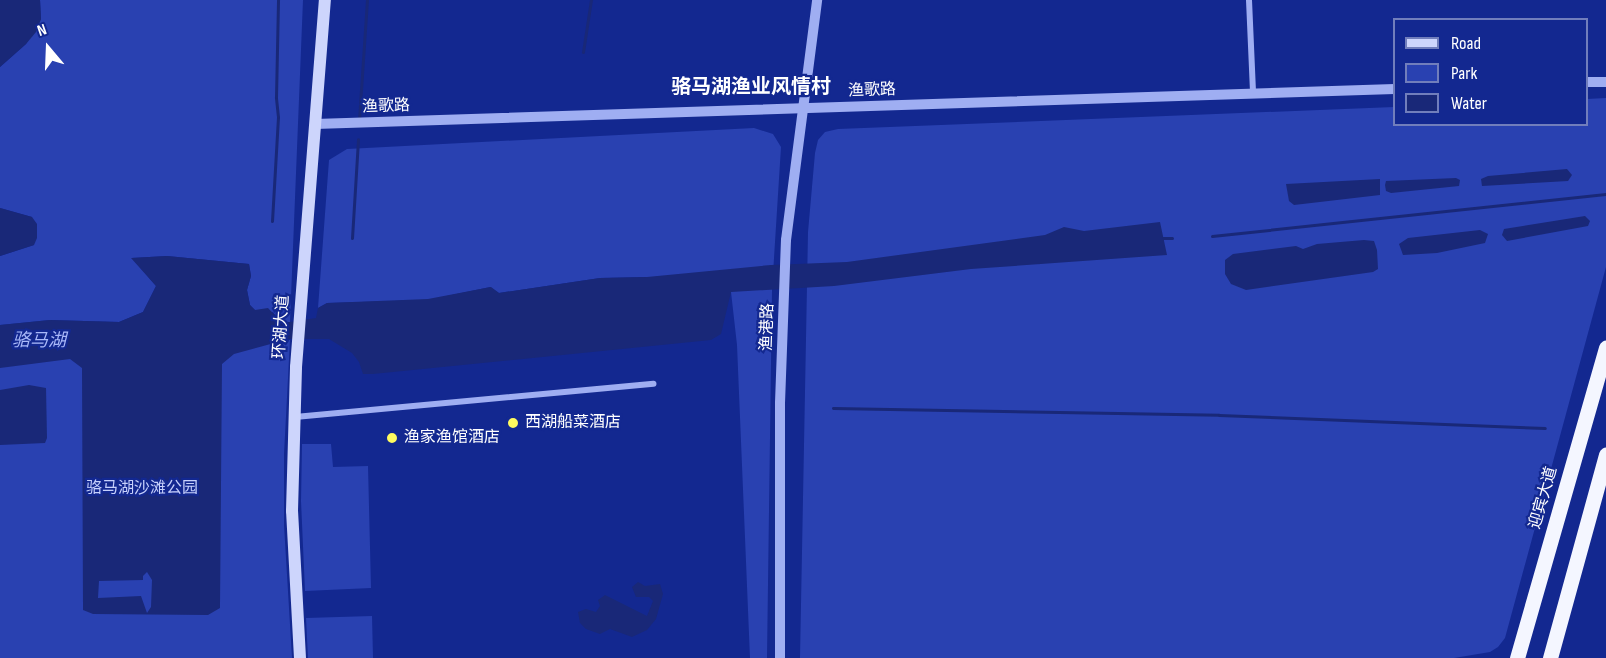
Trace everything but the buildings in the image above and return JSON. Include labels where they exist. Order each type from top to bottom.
[{"type":"highway","name":"迎宾大道","points":[[1517,658],[1606,348]]},
{"type":"highway","points":[[1550,658],[1606,455]]},
{"type":"main road","name":"环湖大道","points":[[300,658],[292,511],[294,417],[325,0]]},
{"type":"street","name":"渔港路","points":[[780,658],[780,403],[785,250],[801,108],[817,0]]},
{"type":"street","points":[[1249,0],[1253,93]]},
{"type":"street","points":[[1588,82],[1606,82]]},
{"type":"street","name":"渔歌路","points":[[315,124],[1393,89]]},
{"type":"street","points":[[294,417],[652,384]]},
{"type":"green space","points":[[40,0],[303,0],[290,322],[281,322],[273,312],[255,310],[250,305],[247,290],[251,276],[249,264],[167,256],[132,258],[156,286],[143,312],[119,322],[50,320],[0,325],[0,256],[34,245],[32,217],[0,208],[0,67],[26,44],[41,19]]},
{"type":"green space","points":[[1606,98],[1606,267],[1505,638],[1498,647],[1490,652],[1454,658],[800,658],[808,232],[815,153],[818,140],[825,132],[838,129],[1393,107],[1393,126],[1588,126],[1588,99]]},
{"type":"green space","points":[[754,128],[773,134],[781,147],[772,290],[767,658],[750,658],[737,345],[731,292],[647,277],[600,278],[499,293],[490,287],[428,300],[327,303],[318,308],[329,160],[347,149]]},
{"type":"green space","name":"骆马湖沙滩公园","points":[[290,340],[284,454],[284,525],[292,658],[0,658],[0,346],[35,342]]},
{"type":"green space","points":[[302,444],[331,444],[333,467],[368,466],[371,588],[305,591],[301,501]]},
{"type":"green space","points":[[372,616],[373,658],[308,658],[306,618]]},
{"type":"water","points":[[0,0],[40,0],[41,19],[36,32],[26,44],[0,67]]},
{"type":"water","points":[[1567,169],[1572,175],[1568,181],[1482,186],[1481,179],[1488,176]]},
{"type":"water","points":[[1456,178],[1460,180],[1459,186],[1391,193],[1386,191],[1385,185],[1386,181]]},
{"type":"water","points":[[1380,179],[1380,195],[1294,205],[1289,201],[1286,184]]},
{"type":"water","points":[[0,208],[32,217],[37,224],[37,238],[34,245],[0,256]]},
{"type":"water","points":[[1585,216],[1590,221],[1588,226],[1507,241],[1502,235],[1504,229]]},
{"type":"water","name":"骆马湖","points":[[1160,222],[1167,255],[971,269],[834,286],[731,292],[721,334],[711,340],[373,374],[363,374],[359,362],[352,353],[329,339],[289,339],[234,354],[222,364],[220,608],[208,615],[93,614],[83,610],[82,368],[70,359],[0,368],[0,325],[50,320],[119,322],[143,312],[156,286],[131,258],[167,256],[249,264],[251,276],[247,290],[250,305],[255,310],[268,308],[281,322],[290,322],[316,318],[318,308],[327,303],[428,299],[491,287],[499,293],[600,278],[647,277],[771,265],[847,262],[1045,235],[1064,227],[1084,231]],"holes":[[[147,572],[152,580],[151,607],[147,613],[141,596],[98,598],[99,581],[143,580]]]},
{"type":"water","points":[[1480,230],[1488,234],[1485,243],[1437,253],[1403,255],[1399,244],[1408,238]]},
{"type":"water","points":[[1374,241],[1377,250],[1378,269],[1373,272],[1246,290],[1231,284],[1225,274],[1225,260],[1233,254],[1296,246],[1303,249],[1317,244]]},
{"type":"water","points":[[29,385],[46,388],[47,438],[45,443],[0,445],[0,390]]},
{"type":"water","points":[[638,582],[645,586],[660,584],[663,594],[656,619],[647,630],[632,637],[610,629],[600,634],[586,629],[580,623],[578,612],[586,609],[596,612],[600,606],[598,600],[605,595],[647,616],[653,601],[649,597],[636,597],[632,587]]},
{"type":"waterway","points":[[272,221],[278,117],[276,97],[278,0]]},
{"type":"waterway","points":[[359,120],[367,0]]},
{"type":"waterway","points":[[583,52],[591,0]]},
{"type":"waterway","points":[[352,238],[358,139]]},
{"type":"waterway","points":[[1212,236],[1606,194]]},
{"type":"waterway","points":[[1163,238],[1172,238]]},
{"type":"waterway","points":[[833,408],[1219,415],[1545,428]]},
{"type":"place","name":"西湖船菜酒店","points":[[513,423]]},
{"type":"place","name":"渔家渔馆酒店","points":[[392,438]]},
{"type":"district","name":"骆马湖渔业风情村","points":[[751,87]]}]
